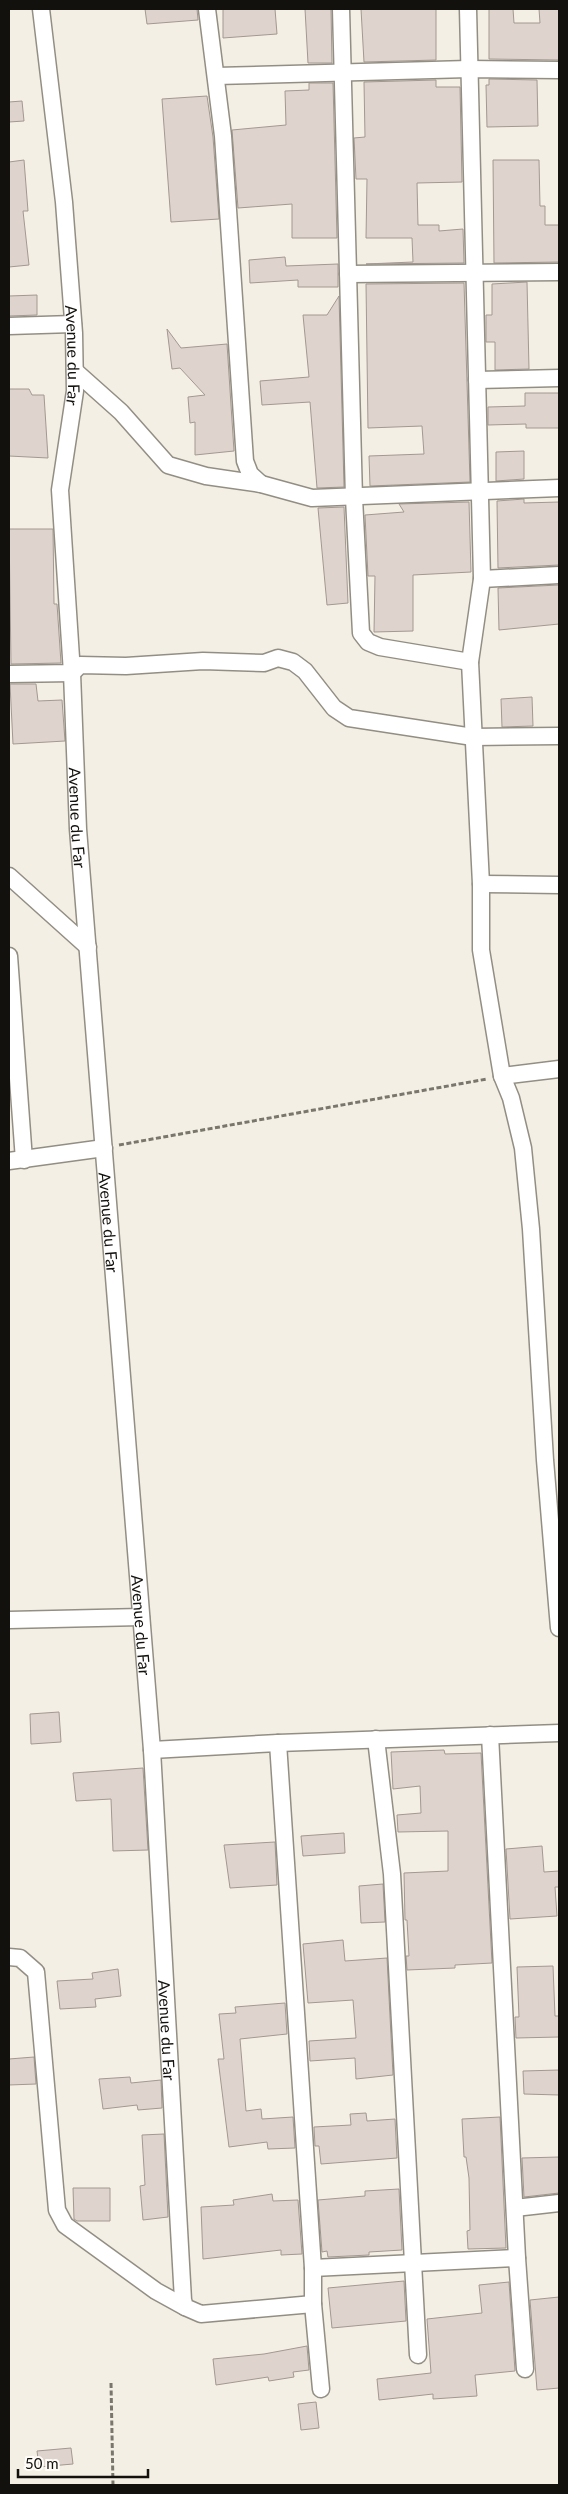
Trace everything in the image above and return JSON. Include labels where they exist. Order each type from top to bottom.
[{"type":"street","points":[[207,9],[223,136],[245,461],[250,474],[261,484]]},
{"type":"street","points":[[341,9],[354,498],[361,633],[368,642],[380,647],[470,662]]},
{"type":"street","points":[[468,9],[482,579],[470,662],[480,884],[481,950],[502,1076],[511,1098],[523,1148],[531,1229],[545,1460],[559,1628]]},
{"type":"street","name":"Avenue du Far","points":[[43,11],[64,202],[75,371],[74,400],[60,490],[72,673],[73,753],[152,1750],[185,2307]]},
{"type":"street","points":[[216,76],[468,69],[559,70]]},
{"type":"street","points":[[348,274],[559,272]]},
{"type":"street","points":[[9,326],[73,324]]},
{"type":"street","points":[[75,371],[121,412],[168,465],[206,476],[261,484],[312,498],[354,498],[559,488]]},
{"type":"street","points":[[477,380],[559,378]]},
{"type":"street","points":[[482,579],[559,575]]},
{"type":"street","points":[[9,674],[72,673],[80,665],[126,666],[203,661],[264,663],[278,658],[293,662],[305,671],[334,708],[349,718],[473,737],[559,736]]},
{"type":"street","points":[[9,876],[88,947]]},
{"type":"street","points":[[480,884],[559,885]]},
{"type":"street","points":[[9,956],[17,1160],[104,1148]]},
{"type":"street","points":[[502,1076],[559,1069]]},
{"type":"street","points":[[9,1620],[141,1617]]},
{"type":"street","points":[[152,1750],[559,1732]]},
{"type":"street","points":[[490,1735],[517,2258],[525,2369]]},
{"type":"street","points":[[376,1739],[392,1874],[415,2264],[418,2355]]},
{"type":"street","points":[[278,1743],[313,2268],[313,2304],[321,2389]]},
{"type":"street","points":[[9,1957],[20,1958],[36,1972],[57,2210],[65,2225],[156,2291],[201,2314],[313,2304]]},
{"type":"street","points":[[515,2208],[559,2203]]},
{"type":"street","points":[[313,2268],[517,2258]]},
{"type":"path","points":[[104,1148],[502,1076]]},
{"type":"path","points":[[111,2383],[113,2485]]},
{"type":"building","points":[[145,9],[197,9],[198,20],[147,24]]},
{"type":"building","points":[[223,9],[275,9],[277,34],[223,38]]},
{"type":"building","points":[[305,9],[331,9],[332,63],[308,63]]},
{"type":"building","points":[[361,9],[436,9],[436,60],[364,62]]},
{"type":"building","points":[[489,9],[513,9],[514,23],[540,23],[539,9],[559,9],[559,60],[489,59]]},
{"type":"building","points":[[489,79],[537,80],[538,126],[487,127],[486,85],[489,85]]},
{"type":"building","points":[[436,80],[436,87],[460,87],[462,182],[417,183],[418,225],[439,225],[439,231],[463,229],[464,263],[366,264],[413,262],[412,238],[366,238],[367,179],[356,179],[354,138],[365,137],[364,82]]},
{"type":"building","points":[[309,83],[333,83],[337,238],[292,238],[292,204],[238,208],[232,130],[286,125],[285,91],[309,90]]},
{"type":"building","points":[[207,96],[213,137],[219,219],[171,222],[162,99]]},
{"type":"building","points":[[22,101],[24,121],[9,122],[9,102]]},
{"type":"building","points":[[24,160],[28,211],[23,211],[29,265],[9,267],[9,162]]},
{"type":"building","points":[[493,160],[539,160],[540,206],[545,206],[545,225],[559,225],[559,262],[494,263]]},
{"type":"building","points":[[285,257],[286,266],[338,264],[338,287],[298,287],[298,280],[250,283],[249,260]]},
{"type":"building","points":[[527,282],[529,369],[495,370],[495,342],[486,342],[486,315],[492,315],[492,284]]},
{"type":"building","points":[[464,283],[470,482],[370,486],[369,456],[424,454],[422,426],[368,428],[366,284]]},
{"type":"building","points":[[37,295],[37,315],[9,316],[9,296]]},
{"type":"building","points":[[339,296],[344,487],[317,488],[310,402],[262,405],[260,381],[309,377],[303,315],[327,315]]},
{"type":"building","points":[[167,329],[181,348],[227,344],[234,451],[195,455],[195,422],[190,423],[188,397],[205,395],[180,368],[172,369]]},
{"type":"building","points":[[9,389],[29,389],[32,395],[44,395],[48,458],[9,456]]},
{"type":"building","points":[[525,393],[559,393],[559,428],[526,428],[526,424],[488,425],[488,407],[525,406]]},
{"type":"building","points":[[524,451],[524,479],[496,481],[496,452]]},
{"type":"building","points":[[524,499],[524,503],[559,502],[559,565],[498,568],[497,501]]},
{"type":"building","points":[[469,502],[471,572],[413,575],[413,631],[374,632],[375,576],[368,576],[365,515],[404,512],[399,504]]},
{"type":"building","points":[[344,507],[348,603],[327,605],[318,508]]},
{"type":"building","points":[[9,529],[53,529],[54,604],[57,604],[61,663],[11,664]]},
{"type":"building","points":[[559,585],[559,624],[499,630],[498,588]]},
{"type":"building","points":[[10,684],[36,684],[38,701],[62,700],[65,741],[13,744]]},
{"type":"building","points":[[532,697],[533,726],[502,727],[501,699]]},
{"type":"building","points":[[59,1712],[61,1742],[31,1744],[30,1714]]},
{"type":"building","points":[[444,1750],[445,1754],[481,1753],[492,1963],[455,1965],[455,1968],[407,1970],[406,1956],[409,1956],[407,1920],[405,1920],[404,1873],[448,1871],[448,1831],[398,1832],[397,1815],[421,1813],[420,1786],[393,1789],[391,1752]]},
{"type":"building","points":[[143,1768],[148,1850],[113,1851],[111,1799],[76,1801],[73,1773]]},
{"type":"building","points":[[344,1833],[345,1853],[303,1856],[301,1836]]},
{"type":"building","points":[[275,1842],[277,1885],[230,1888],[224,1845]]},
{"type":"building","points":[[542,1846],[544,1872],[559,1871],[559,1887],[555,1887],[557,1916],[510,1919],[506,1849]]},
{"type":"building","points":[[383,1884],[385,1922],[361,1923],[359,1886]]},
{"type":"building","points":[[343,1940],[345,1961],[387,1958],[393,2075],[356,2079],[355,2058],[310,2061],[309,2041],[356,2038],[353,2000],[308,2003],[303,1944]]},
{"type":"building","points":[[553,1966],[555,2016],[559,2016],[559,2037],[516,2038],[515,2017],[519,2017],[517,1967]]},
{"type":"building","points":[[118,1969],[121,1996],[95,1999],[96,2007],[60,2009],[57,1981],[93,1979],[92,1973]]},
{"type":"building","points":[[285,2003],[287,2034],[240,2039],[246,2111],[261,2109],[262,2119],[293,2117],[295,2148],[268,2149],[267,2142],[229,2147],[218,2059],[224,2059],[219,2014],[236,2013],[235,2007]]},
{"type":"building","points":[[34,2057],[36,2084],[9,2085],[9,2059]]},
{"type":"building","points":[[559,2070],[559,2095],[524,2094],[523,2071]]},
{"type":"building","points":[[130,2077],[131,2083],[161,2080],[162,2108],[138,2110],[137,2105],[103,2109],[99,2079]]},
{"type":"building","points":[[366,2113],[367,2121],[395,2119],[397,2158],[321,2164],[319,2146],[315,2146],[314,2127],[351,2125],[350,2114]]},
{"type":"building","points":[[500,2117],[506,2248],[468,2249],[467,2231],[470,2230],[469,2178],[466,2157],[464,2157],[462,2119]]},
{"type":"building","points":[[164,2134],[168,2217],[143,2220],[140,2186],[145,2185],[142,2135]]},
{"type":"building","points":[[559,2157],[559,2193],[524,2197],[522,2158]]},
{"type":"building","points":[[73,2188],[110,2188],[110,2221],[77,2221],[74,2219]]},
{"type":"building","points":[[399,2189],[402,2250],[369,2252],[369,2255],[328,2257],[327,2251],[322,2252],[318,2200],[365,2196],[365,2191]]},
{"type":"building","points":[[272,2194],[273,2201],[298,2200],[302,2254],[281,2255],[281,2250],[203,2259],[201,2207],[234,2205],[233,2200]]},
{"type":"building","points":[[404,2281],[406,2321],[332,2328],[328,2288]]},
{"type":"building","points":[[509,2282],[515,2371],[475,2375],[477,2396],[433,2399],[433,2394],[379,2400],[377,2379],[431,2373],[427,2319],[482,2313],[479,2285]]},
{"type":"building","points":[[559,2297],[559,2388],[537,2390],[530,2300]]},
{"type":"building","points":[[307,2346],[309,2370],[293,2372],[294,2377],[269,2381],[268,2377],[216,2385],[213,2359],[264,2354]]},
{"type":"building","points":[[316,2402],[319,2428],[301,2430],[298,2404]]},
{"type":"building","points":[[71,2448],[73,2464],[39,2467],[37,2451]]}]
